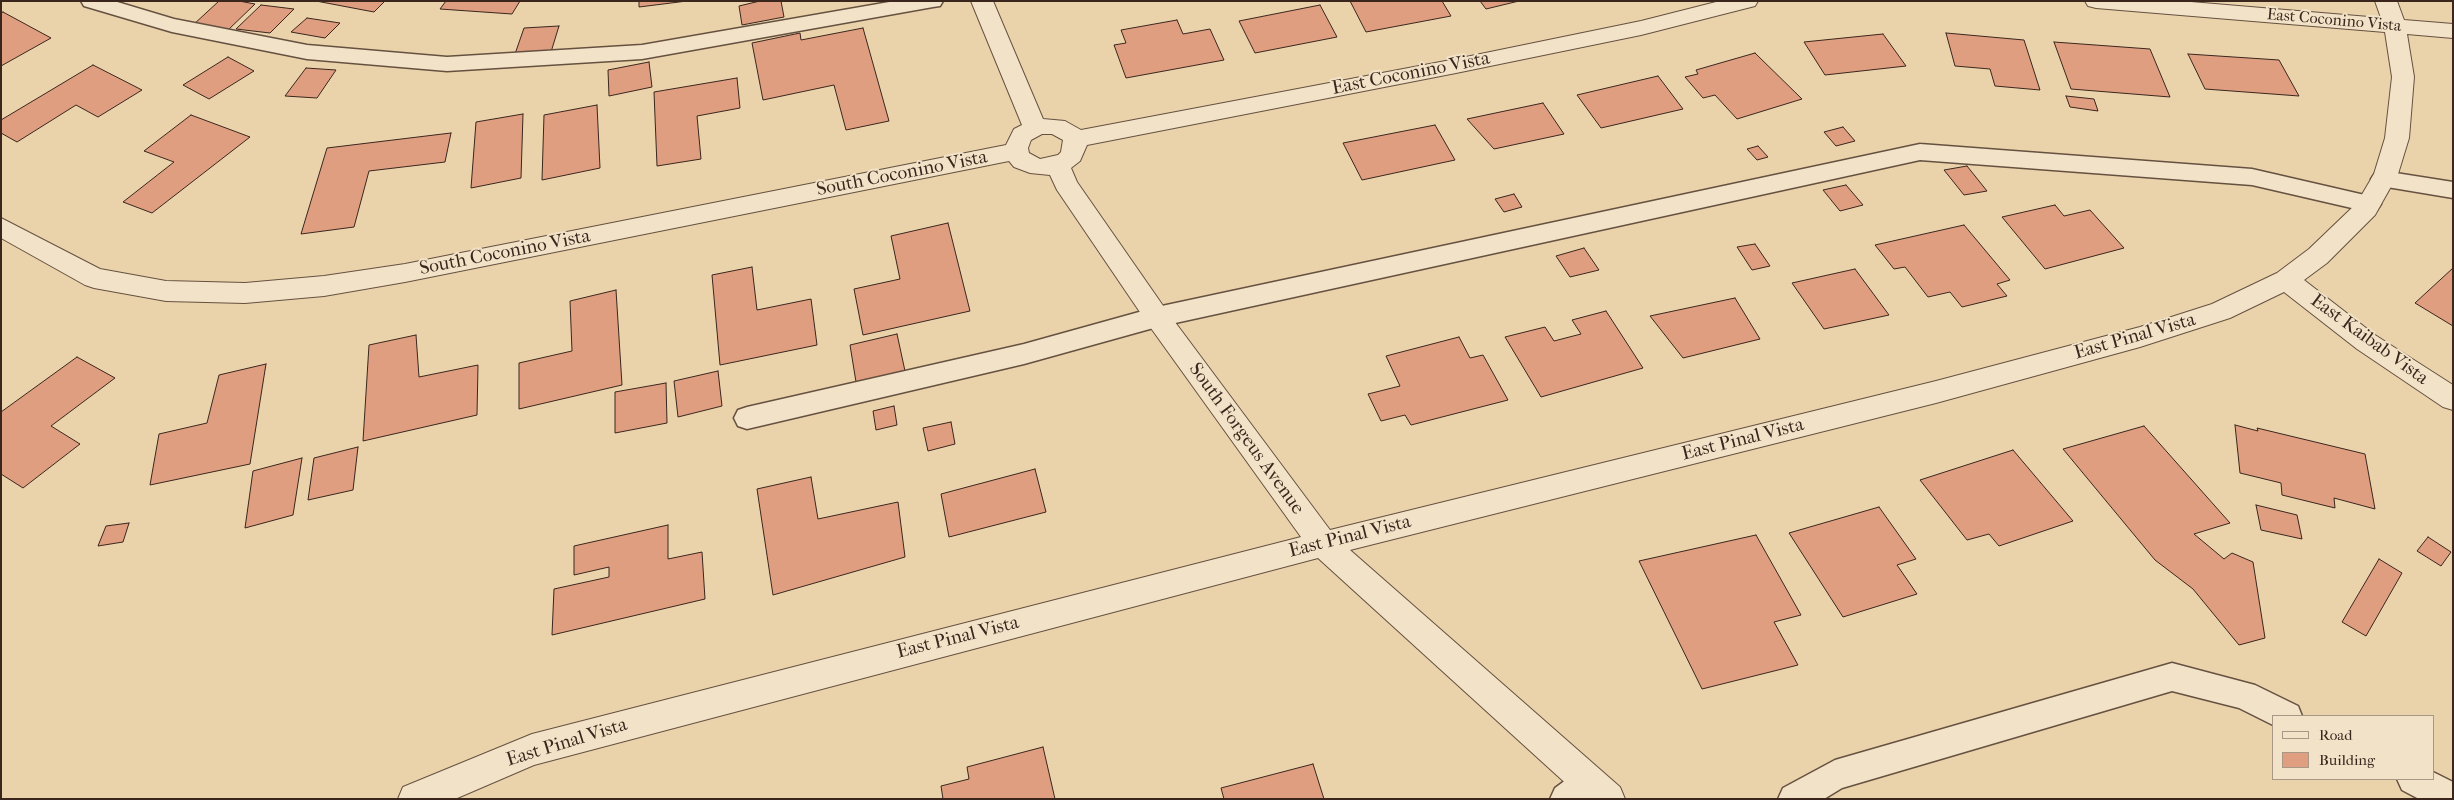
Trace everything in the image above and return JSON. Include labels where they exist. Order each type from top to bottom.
[{"type":"street","points":[[982,1],[1035,128]]},
{"type":"street","name":"East Coconino Vista","points":[[1074,139],[1641,28],[1746,1]]},
{"type":"street","name":"East Coconino Vista","points":[[2096,1],[2453,31]]},
{"type":"street","name":"East Pinal Vista","points":[[415,799],[532,750],[1323,544],[1936,392],[2140,337],[2221,311],[2286,280],[2318,256],[2348,229],[2369,204],[2383,180],[2397,138],[2402,103],[2403,77],[2394,27],[2386,1]]},
{"type":"street","points":[[1057,127],[1066,130],[1074,139],[1075,148],[1072,155],[1058,165],[1038,167],[1022,161],[1016,151],[1017,142],[1022,135],[1035,128],[1057,127]]},
{"type":"street","name":"South Coconino Vista","points":[[1,227],[94,278],[166,291],[245,293],[324,286],[405,273],[1016,151]]},
{"type":"street","name":"South Forgeus Avenue","points":[[1058,165],[1066,184],[1157,317],[1323,544],[1588,793]]},
{"type":"street","name":"East Kaibab Vista","points":[[2286,280],[2366,342],[2453,399]]},
{"type":"lane","points":[[91,1],[172,26],[307,52],[447,64],[642,52],[933,1]]},
{"type":"lane","points":[[747,418],[1024,354],[1157,317],[1920,152],[2252,177],[2369,204]]},
{"type":"lane","points":[[2383,180],[2453,190]]},
{"type":"lane","points":[[1794,799],[1835,775],[2172,677],[2244,695],[2285,715]]},
{"type":"lane","points":[[2415,780],[2453,798]]},
{"type":"building","points":[[219,1],[239,1],[255,4],[227,31],[193,25]]},
{"type":"building","points":[[316,1],[385,1],[374,12]]},
{"type":"building","points":[[446,1],[520,1],[512,14],[440,9]]},
{"type":"building","points":[[639,1],[687,1],[639,7]]},
{"type":"building","points":[[760,1],[781,1],[784,17],[742,25],[739,6]]},
{"type":"building","points":[[1350,1],[1442,1],[1451,16],[1366,32]]},
{"type":"building","points":[[1480,1],[1519,1],[1486,9]]},
{"type":"building","points":[[261,5],[294,9],[270,33],[236,29]]},
{"type":"building","points":[[1320,5],[1337,37],[1255,53],[1239,21]]},
{"type":"building","points":[[3,12],[51,38],[1,66],[1,13]]},
{"type":"building","points":[[307,18],[340,23],[325,38],[291,32]]},
{"type":"building","points":[[1177,20],[1183,34],[1210,29],[1224,60],[1126,78],[1114,45],[1126,43],[1121,30]]},
{"type":"building","points":[[559,26],[551,52],[515,54],[524,28]]},
{"type":"building","points":[[863,28],[889,121],[846,130],[834,85],[763,100],[752,43],[800,33],[801,40]]},
{"type":"building","points":[[1946,33],[2024,40],[2040,90],[1995,86],[1990,69],[1955,66]]},
{"type":"building","points":[[1883,34],[1906,66],[1825,75],[1804,42]]},
{"type":"building","points":[[2054,42],[2150,49],[2170,97],[2071,89]]},
{"type":"building","points":[[1755,53],[1802,99],[1737,119],[1715,95],[1703,98],[1685,77],[1698,74],[1696,70]]},
{"type":"building","points":[[2188,54],[2279,60],[2299,96],[2205,89]]},
{"type":"building","points":[[228,57],[254,71],[209,99],[183,85]]},
{"type":"building","points":[[649,62],[652,87],[609,96],[608,70]]},
{"type":"building","points":[[93,65],[142,90],[98,117],[76,105],[17,142],[1,133],[1,120]]},
{"type":"building","points":[[306,68],[336,70],[317,98],[285,96]]},
{"type":"building","points":[[1658,76],[1683,109],[1601,128],[1577,95]]},
{"type":"building","points":[[737,78],[740,108],[697,116],[701,159],[657,166],[654,92]]},
{"type":"building","points":[[2066,96],[2094,99],[2098,111],[2070,107]]},
{"type":"building","points":[[1543,103],[1564,134],[1494,149],[1467,119]]},
{"type":"building","points":[[597,105],[600,168],[542,180],[544,115]]},
{"type":"building","points":[[523,114],[521,178],[471,188],[476,122]]},
{"type":"building","points":[[191,115],[250,137],[152,213],[123,202],[174,162],[144,151]]},
{"type":"building","points":[[1435,125],[1455,160],[1362,180],[1343,143]]},
{"type":"building","points":[[1843,127],[1855,141],[1836,146],[1824,132]]},
{"type":"building","points":[[451,133],[445,162],[369,171],[354,227],[301,234],[327,148]]},
{"type":"building","points":[[1758,146],[1768,157],[1757,160],[1747,149]]},
{"type":"building","points":[[1967,166],[1987,191],[1964,195],[1944,170]]},
{"type":"building","points":[[1846,185],[1863,205],[1840,211],[1823,190]]},
{"type":"building","points":[[1514,194],[1522,207],[1504,212],[1495,199]]},
{"type":"building","points":[[2055,205],[2064,216],[2090,210],[2124,248],[2045,269],[2002,217]]},
{"type":"building","points":[[948,223],[970,311],[863,335],[854,289],[900,279],[891,236]]},
{"type":"building","points":[[1964,225],[2010,280],[1997,284],[2007,296],[1962,307],[1950,292],[1928,297],[1905,267],[1894,269],[1875,245]]},
{"type":"building","points":[[1755,244],[1770,266],[1752,270],[1737,247]]},
{"type":"building","points":[[1584,248],[1599,270],[1570,277],[1556,256]]},
{"type":"building","points":[[752,267],[757,310],[811,299],[817,345],[720,365],[712,275]]},
{"type":"building","points":[[2453,268],[2453,326],[2415,303]]},
{"type":"building","points":[[1855,269],[1889,315],[1824,329],[1792,283]]},
{"type":"building","points":[[616,290],[622,385],[519,409],[519,363],[572,351],[570,301]]},
{"type":"building","points":[[1735,298],[1760,339],[1683,358],[1650,316]]},
{"type":"building","points":[[1606,311],[1643,368],[1541,397],[1505,337],[1545,327],[1554,341],[1581,334],[1572,320]]},
{"type":"building","points":[[897,334],[905,371],[856,382],[850,345]]},
{"type":"building","points":[[416,335],[419,377],[478,365],[477,415],[363,441],[369,345]]},
{"type":"building","points":[[1459,337],[1470,358],[1483,355],[1508,400],[1411,425],[1405,415],[1381,421],[1368,394],[1400,386],[1386,356]]},
{"type":"building","points":[[77,357],[115,378],[51,426],[80,444],[23,488],[1,474],[1,412]]},
{"type":"building","points":[[266,364],[250,464],[150,485],[159,434],[207,423],[219,375]]},
{"type":"building","points":[[718,371],[722,406],[678,417],[674,381]]},
{"type":"building","points":[[666,383],[667,423],[615,433],[615,392]]},
{"type":"building","points":[[894,406],[897,425],[876,430],[873,411]]},
{"type":"building","points":[[951,422],[955,444],[928,451],[923,428]]},
{"type":"building","points":[[2235,425],[2258,431],[2257,428],[2365,454],[2375,509],[2334,498],[2335,508],[2282,495],[2281,483],[2240,473]]},
{"type":"building","points":[[2144,426],[2230,523],[2194,534],[2224,559],[2232,553],[2253,562],[2265,638],[2239,645],[2193,589],[2155,560],[2063,449]]},
{"type":"building","points":[[358,447],[353,490],[308,500],[314,458]]},
{"type":"building","points":[[2013,450],[2073,521],[1999,546],[1989,534],[1967,540],[1920,480]]},
{"type":"building","points":[[302,458],[293,515],[245,528],[253,471]]},
{"type":"building","points":[[1035,469],[1046,512],[949,537],[941,494]]},
{"type":"building","points":[[811,477],[818,519],[898,502],[905,557],[773,595],[757,489]]},
{"type":"building","points":[[2256,505],[2297,515],[2302,539],[2261,530]]},
{"type":"building","points":[[1879,507],[1916,559],[1897,565],[1917,594],[1843,617],[1789,533]]},
{"type":"building","points":[[129,523],[123,542],[98,546],[106,526]]},
{"type":"building","points":[[668,525],[668,559],[702,552],[705,599],[552,635],[554,589],[609,577],[609,567],[574,575],[574,546]]},
{"type":"building","points":[[1756,535],[1801,615],[1774,622],[1798,665],[1702,689],[1639,561]]},
{"type":"building","points":[[2428,537],[2451,552],[2441,566],[2417,551]]},
{"type":"building","points":[[2379,559],[2402,573],[2366,636],[2342,622]]},
{"type":"building","points":[[1043,747],[1055,799],[943,799],[941,786],[969,779],[967,767]]},
{"type":"building","points":[[1313,764],[1324,799],[1224,799],[1221,788]]}]
